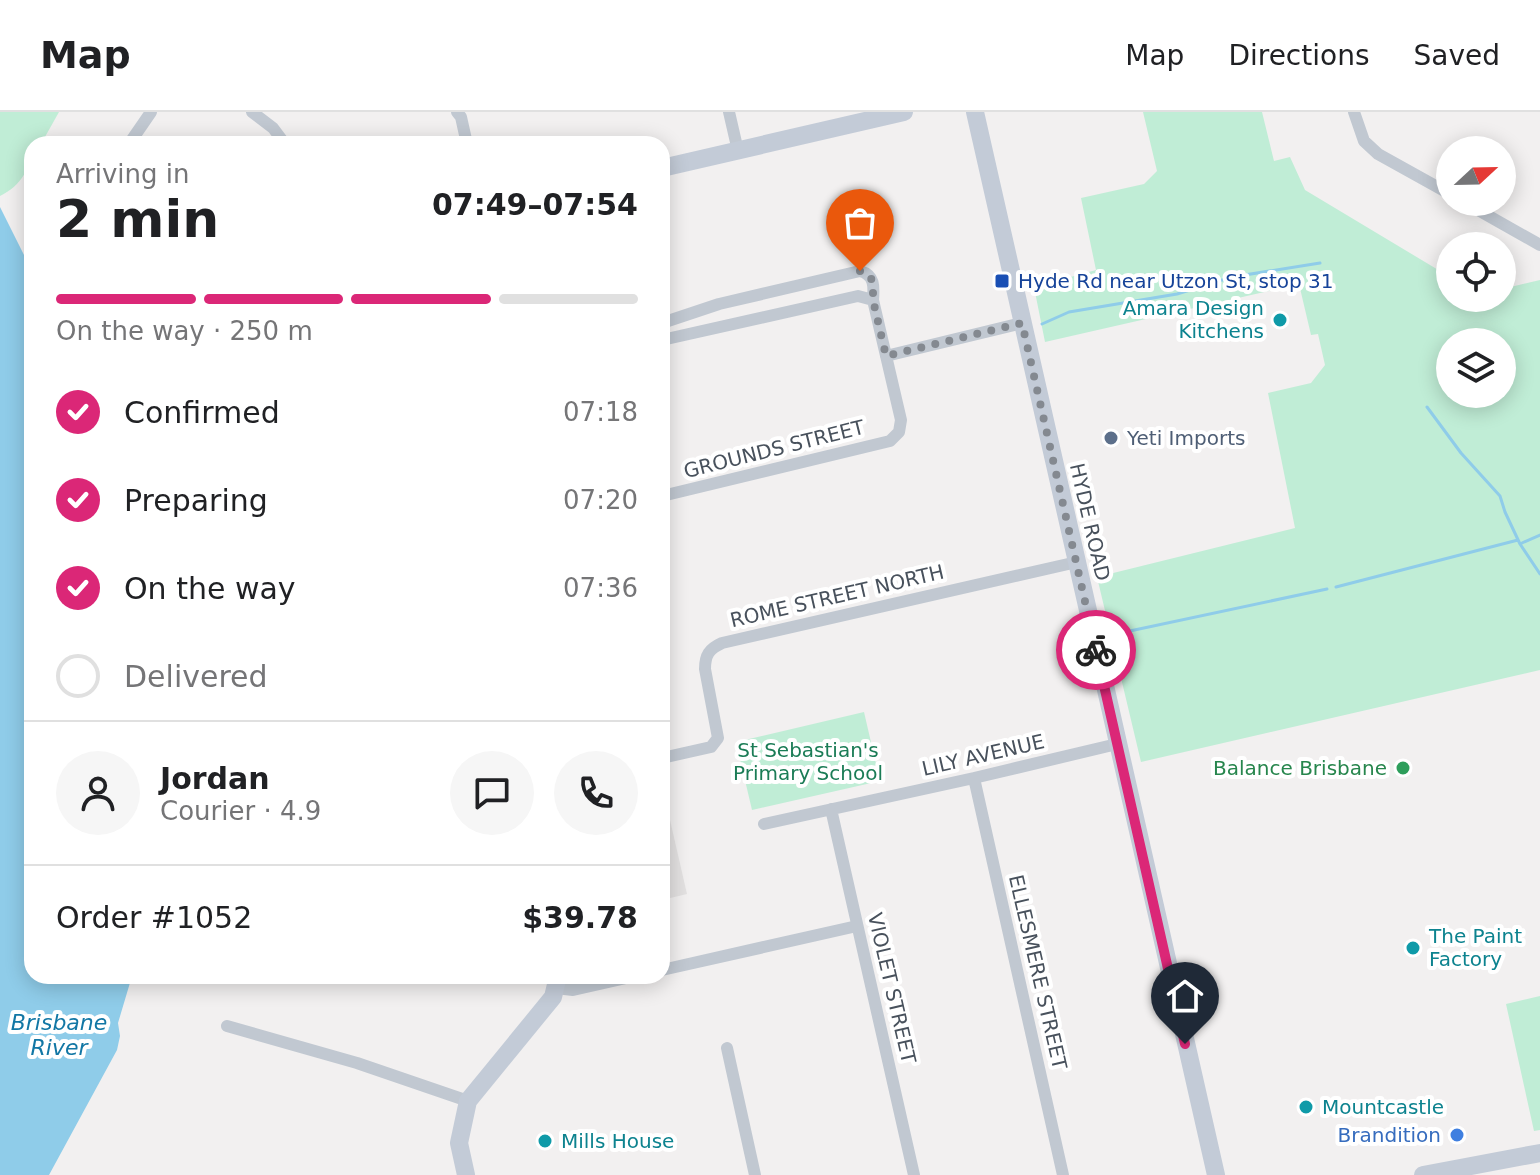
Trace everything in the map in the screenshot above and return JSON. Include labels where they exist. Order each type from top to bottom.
[{"type":"street","points":[[134,136],[151,112]]},
{"type":"street","points":[[252,112],[279,136]]},
{"type":"street","points":[[457,112],[465,136]]},
{"type":"street","points":[[729,112],[738,151]]},
{"type":"street","points":[[670,166],[904,112]]},
{"type":"street","name":"HYDE ROAD","points":[[975,112],[1216,1175]]},
{"type":"street","points":[[1354,112],[1364,141],[1378,154],[1436,186]]},
{"type":"street","points":[[1489,216],[1540,245]]},
{"type":"street","name":"GROUNDS STREET","points":[[670,320],[719,304],[860,271],[870,276],[873,283],[873,300],[901,420],[899,432],[890,441],[670,494]]},
{"type":"street","points":[[670,338],[858,296],[873,300]]},
{"type":"street","points":[[886,356],[1022,323]]},
{"type":"street","name":"ROME STREET NORTH","points":[[670,756],[711,747],[718,738],[705,658],[710,649],[722,643],[1077,562]]},
{"type":"street","name":"LILY AVENUE","points":[[764,824],[1117,744]]},
{"type":"street","name":"ELLESMERE STREET","points":[[974,778],[1063,1175]]},
{"type":"street","name":"VIOLET STREET","points":[[831,809],[914,1175]]},
{"type":"street","points":[[670,968],[857,926]]},
{"type":"street","points":[[466,1175],[459,1143],[468,1101],[553,997],[556,984]]},
{"type":"street","points":[[561,984],[573,990],[600,984]]},
{"type":"street","points":[[227,1026],[357,1063],[468,1101]]},
{"type":"street","points":[[727,1048],[755,1175]]},
{"type":"street","points":[[1423,1175],[1540,1153]]},
{"type":"shaded area","points":[[670,820],[687,894],[670,898]]},
{"type":"green space","points":[[0,112],[59,112],[46,136],[24,136],[24,175],[14,187],[0,196]]},
{"type":"green space","points":[[1143,112],[1262,112],[1274,161],[1290,157],[1305,190],[1436,269],[1436,312],[1516,312],[1516,286],[1540,280],[1540,670],[1141,762],[1097,577],[1295,528],[1268,393],[1311,383],[1325,365],[1318,334],[1311,335],[1299,284],[1045,342],[1034,287],[1096,270],[1081,198],[1144,184],[1157,171]]},
{"type":"green space","name":"St Sebastian's Primary School","points":[[864,712],[880,781],[752,810],[736,742]]},
{"type":"green space","points":[[1540,996],[1540,1130],[1534,1131],[1506,1004]]},
{"type":"water","name":"Brisbane River","points":[[0,207],[24,255],[24,984],[130,984],[118,1023],[120,1036],[117,1050],[49,1175],[0,1175]]},
{"type":"waterway","points":[[1042,324],[1069,312],[1177,294],[1232,277],[1320,263]]},
{"type":"waterway","points":[[1427,407],[1461,453],[1500,496],[1520,544],[1540,574]]},
{"type":"waterway","points":[[1522,543],[1540,535]]},
{"type":"waterway","points":[[1336,587],[1518,540]]},
{"type":"waterway","points":[[1111,635],[1327,589]]},
{"type":"way so far","points":[[860,271],[870,276],[873,283],[873,300],[886,356],[1022,323],[1096,650]]},
{"type":"place","name":"Hyde Rd near Utzon St, stop 31","points":[[1002,281]]},
{"type":"place","name":"Amara Design Kitchens","points":[[1280,320]]},
{"type":"place","name":"Yeti Imports","points":[[1111,438]]},
{"type":"place","name":"Balance Brisbane","points":[[1403,768]]},
{"type":"place","name":"The Paint Factory","points":[[1413,948]]},
{"type":"place","name":"Mountcastle","points":[[1306,1107]]},
{"type":"place","name":"Brandition","points":[[1457,1135]]},
{"type":"place","name":"Mills House","points":[[545,1141]]},
{"type":"route","points":[[1096,650],[1185,1044]]}]
